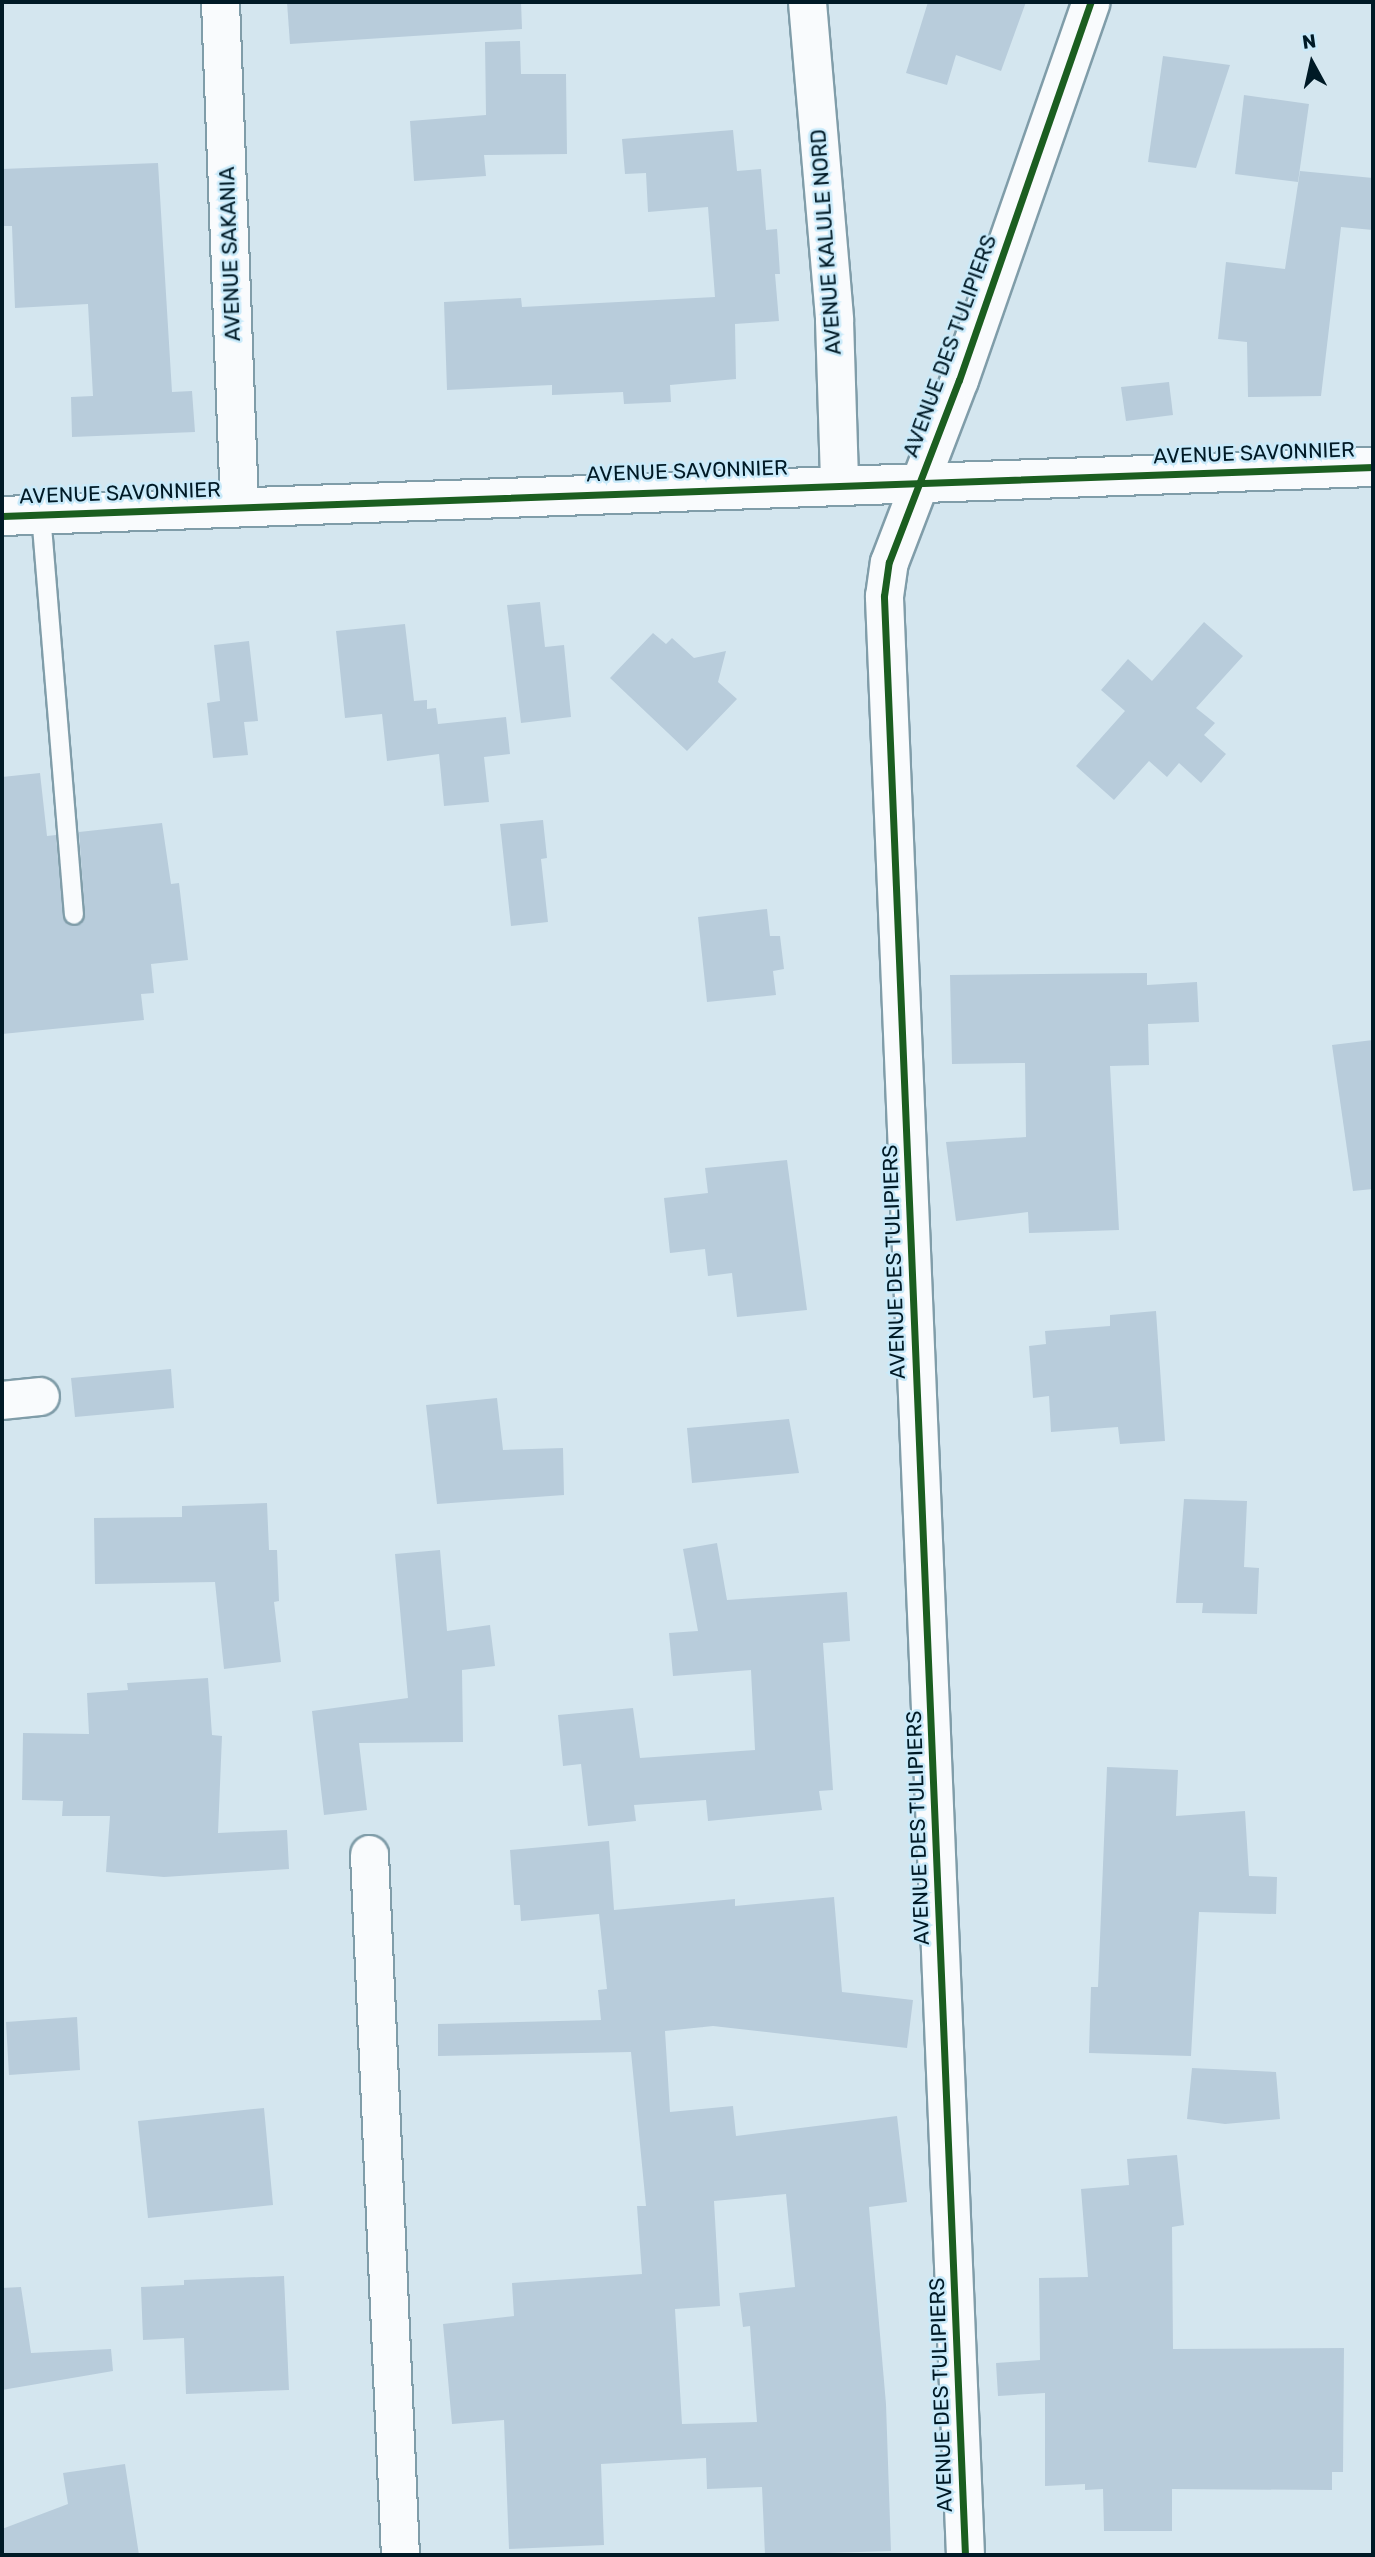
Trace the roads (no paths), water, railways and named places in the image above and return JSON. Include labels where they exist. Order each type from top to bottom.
[{"type":"street","name":"AVENUE SAKANIA","points":[[220,2],[239,506]]},
{"type":"street","name":"AVENUE KALULE NORD","points":[[807,2],[834,320],[839,483]]},
{"type":"street","name":"AVENUE DES TULIPIERS","points":[[965,2555],[884,596],[889,562],[959,380],[1091,2]]},
{"type":"street","name":"AVENUE SAVONNIER","points":[[2,516],[839,483],[1373,467]]},
{"type":"street","points":[[2,1400],[40,1396]]},
{"type":"street","points":[[369,1854],[400,2555]]},
{"type":"lane","points":[[41,514],[74,915]]}]
